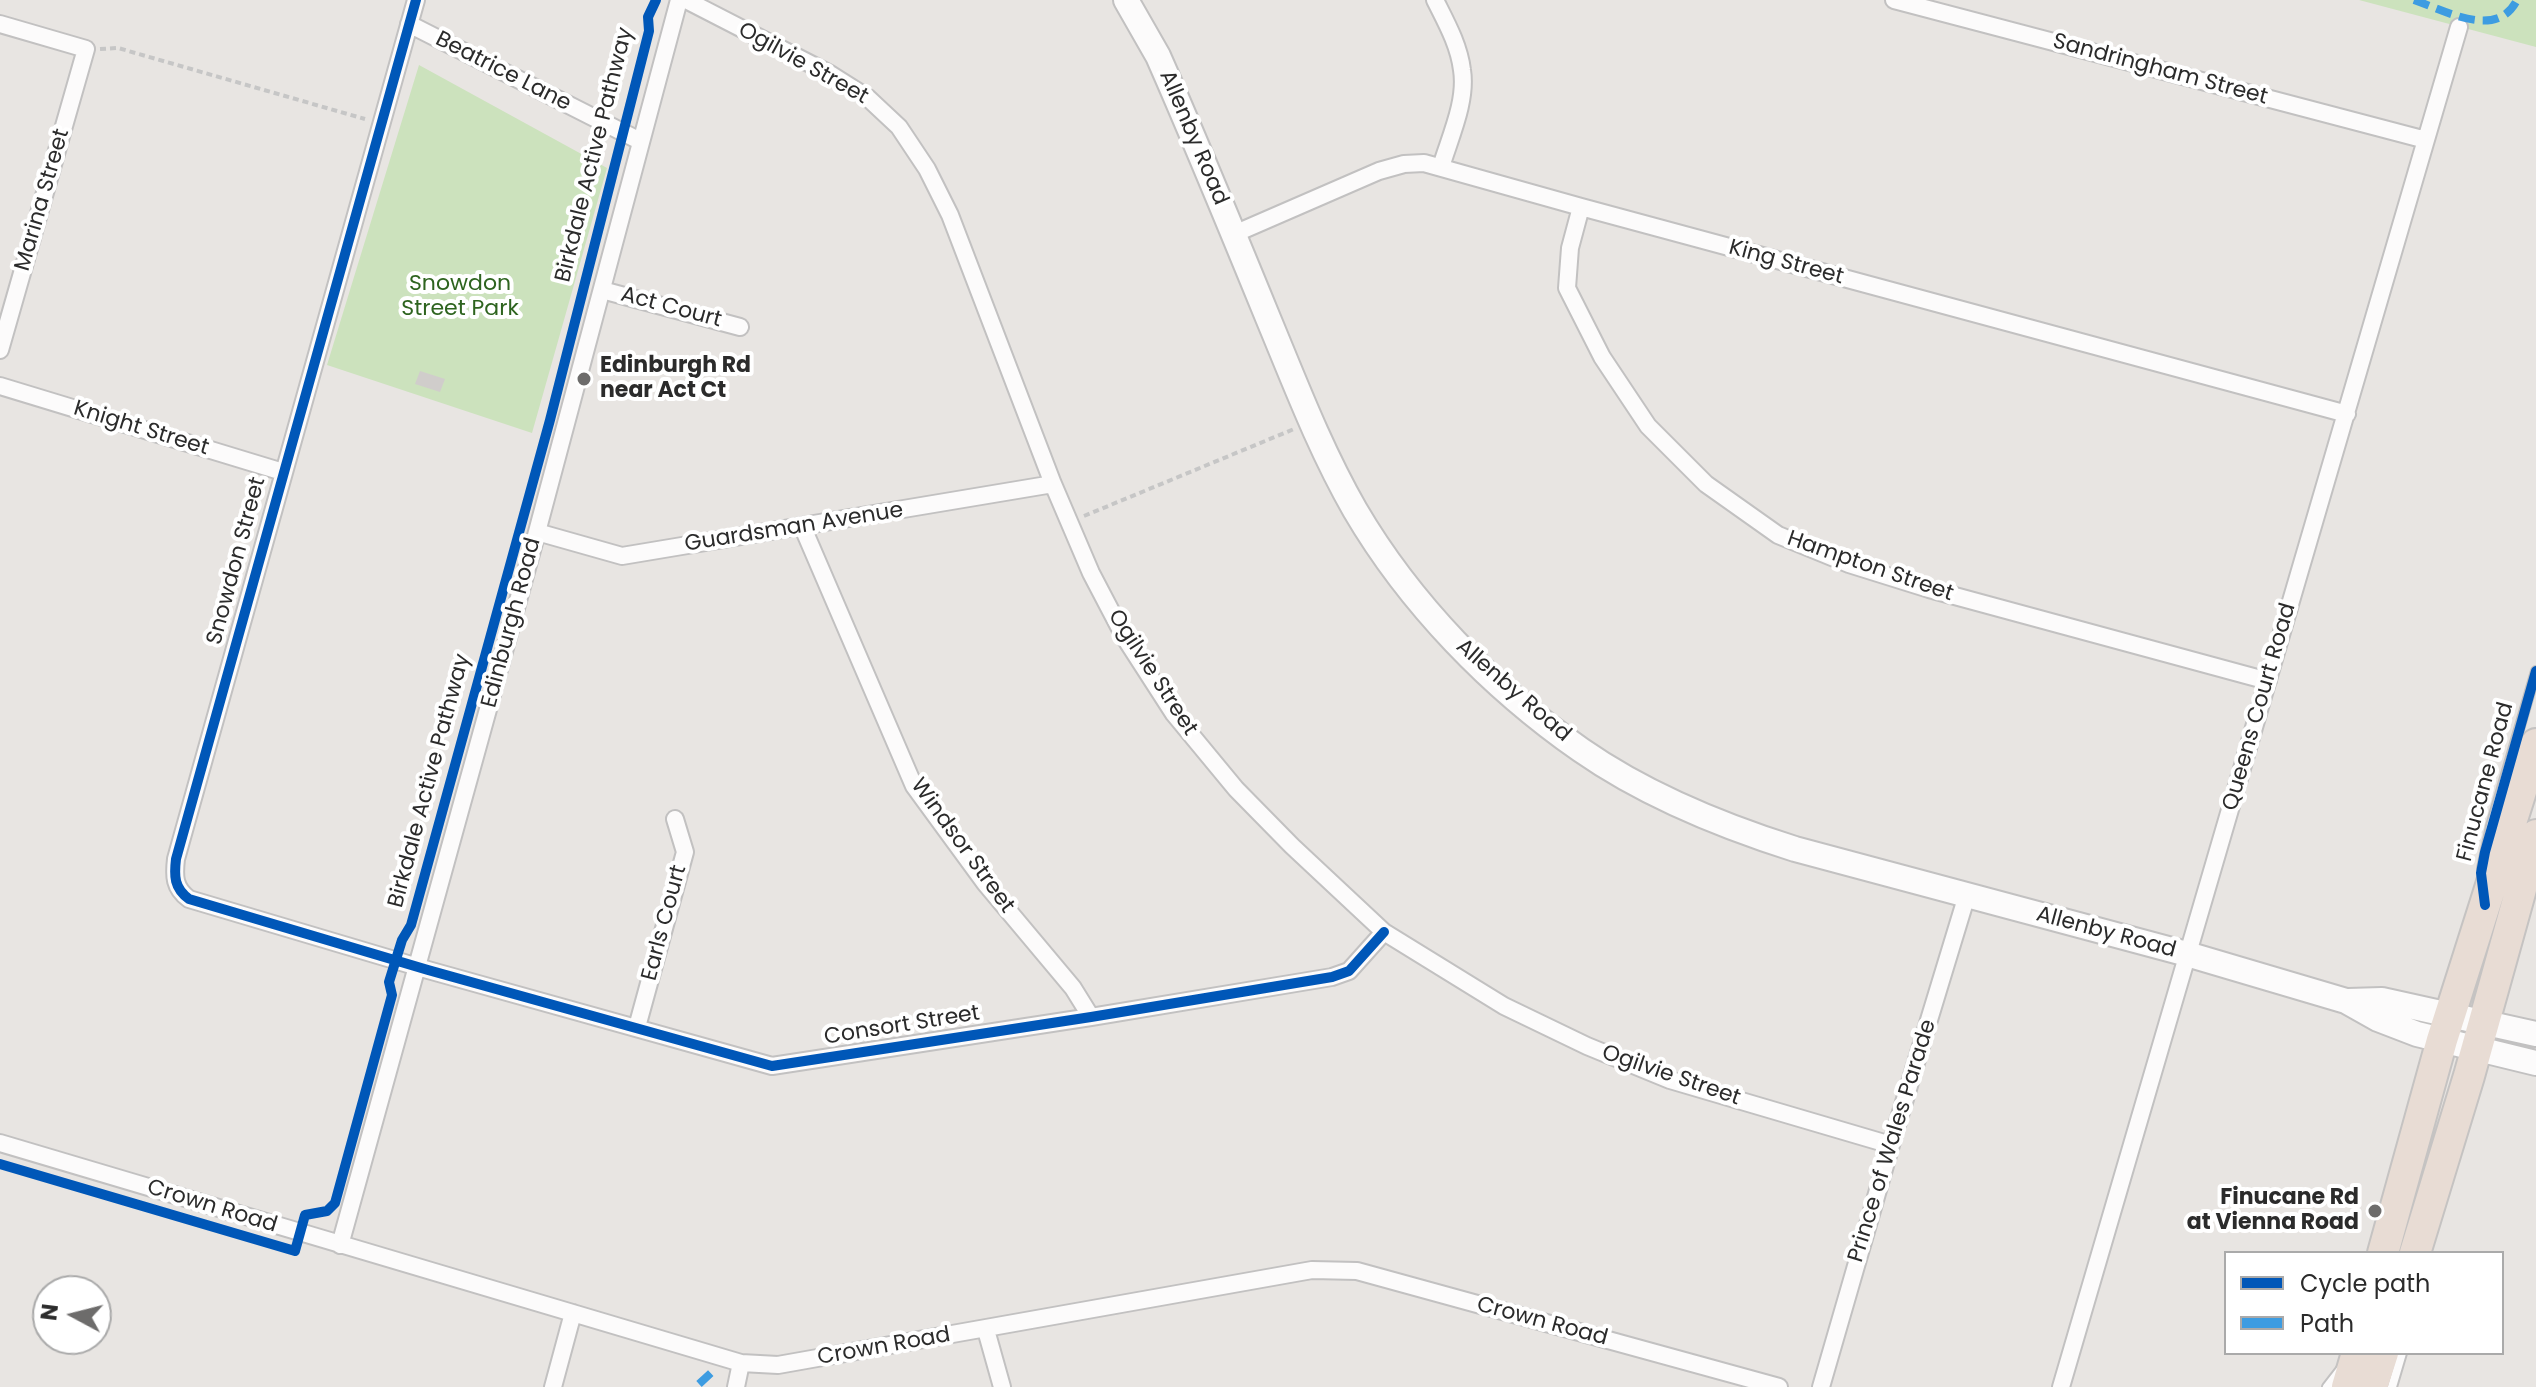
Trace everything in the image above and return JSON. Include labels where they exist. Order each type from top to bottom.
[{"type":"highway","name":"Finucane Road","points":[[2384,1251],[2446,1027],[2536,744]]},
{"type":"highway","points":[[2416,1251],[2530,874],[2536,835]]},
{"type":"highway","points":[[2347,1387],[2364,1355]]},
{"type":"highway","points":[[2365,1355],[2372,1387]]},
{"type":"main road","name":"Allenby Road","points":[[1126,0],[1158,56],[1311,422],[1355,511],[1404,582],[1454,640],[1512,696],[1583,751],[1659,795],[1736,830],[1795,849],[2187,954],[2346,1001],[2382,1000],[2446,1027],[2481,1034]]},
{"type":"main road","points":[[2481,1034],[2536,1034]]},
{"type":"main road","points":[[2481,1034],[2536,1063]]},
{"type":"street","name":"Snowdon Street","points":[[416,0],[176,859],[176,885],[189,899],[418,966]]},
{"type":"street","name":"Edinburgh Road","points":[[340,1245],[537,532],[679,0]]},
{"type":"street","name":"Ogilvie Street","points":[[686,0],[830,74],[868,98],[899,127],[927,169],[950,215],[1053,484],[1091,573],[1125,638],[1174,714],[1236,789],[1292,846],[1384,932],[1504,1006],[1587,1046],[1670,1080],[1891,1145]]},
{"type":"street","points":[[1435,0],[1456,47],[1463,72],[1460,100],[1441,167]]},
{"type":"street","name":"Sandringham Street","points":[[1894,0],[2426,140]]},
{"type":"street","points":[[0,24],[86,49]]},
{"type":"street","name":"Beatrice Lane","points":[[409,24],[640,141]]},
{"type":"street","name":"Queens Court Road","points":[[2061,1387],[2459,27]]},
{"type":"street","name":"Marina Street","points":[[0,350],[86,49]]},
{"type":"street","name":"King Street","points":[[1234,234],[1379,171],[1404,164],[1424,163],[2347,414]]},
{"type":"street","name":"Hampton Street","points":[[1581,207],[1570,248],[1567,288],[1602,357],[1648,426],[1706,484],[1778,535],[1849,564],[1929,589],[2268,681]]},
{"type":"street","name":"Act Court","points":[[602,290],[740,327]]},
{"type":"street","name":"Knight Street","points":[[0,386],[283,472]]},
{"type":"street","name":"Guardsman Avenue","points":[[537,532],[622,556],[1053,484]]},
{"type":"street","name":"Windsor Street","points":[[803,528],[914,786],[985,883],[1073,988],[1091,1017]]},
{"type":"street","name":"Earls Court","points":[[637,1027],[685,852],[675,819]]},
{"type":"street","name":"Prince of Wales Parade","points":[[1821,1387],[1967,895]]},
{"type":"street","name":"Consort Street","points":[[418,966],[772,1066],[1332,977],[1349,971],[1384,932]]},
{"type":"street","name":"Crown Road","points":[[0,1143],[741,1363],[778,1365],[1312,1270],[1335,1269],[1357,1271],[1779,1387]]},
{"type":"street","points":[[553,1387],[573,1313]]},
{"type":"street","points":[[986,1330],[1002,1387]]},
{"type":"street","points":[[736,1387],[741,1363]]},
{"type":"lane","name":"Finucane Road","points":[[2485,905],[2481,873],[2485,852],[2536,671]]},
{"type":"lane","points":[[2327,1387],[2337,1372],[2363,1355]]},
{"type":"lane","points":[[2392,1387],[2401,1355]]},
{"type":"path","points":[[86,49],[118,48],[381,123]]},
{"type":"path","points":[[1071,521],[1311,422]]},
{"type":"green space","points":[[2359,0],[2536,0],[2536,47]]},
{"type":"green space","name":"Snowdon Street Park","points":[[419,65],[607,168],[532,433],[327,365]]},
{"type":"building","points":[[420,371],[445,379],[440,392],[415,384]]},
{"type":"marked path","points":[[2414,0],[2455,15],[2484,20],[2508,12],[2517,0]]},
{"type":"marked path","points":[[699,1384],[712,1372]]},
{"type":"cycle path","points":[[416,0],[176,859],[176,881],[184,895],[428,970],[772,1066],[1332,977],[1349,971],[1384,932]]},
{"type":"cycle path","name":"Birkdale Active Pathway","points":[[0,1164],[295,1251],[305,1215],[327,1211],[335,1203],[392,995],[389,982],[402,940],[411,925],[550,420],[649,31],[648,17],[656,0]]},
{"type":"cycle path","points":[[2485,905],[2481,873],[2485,852],[2536,671]]},
{"type":"place","name":"Edinburgh Rd near Act Ct","points":[[584,379]]},
{"type":"place","name":"Finucane Rd at Vienna Road","points":[[2375,1211]]}]
